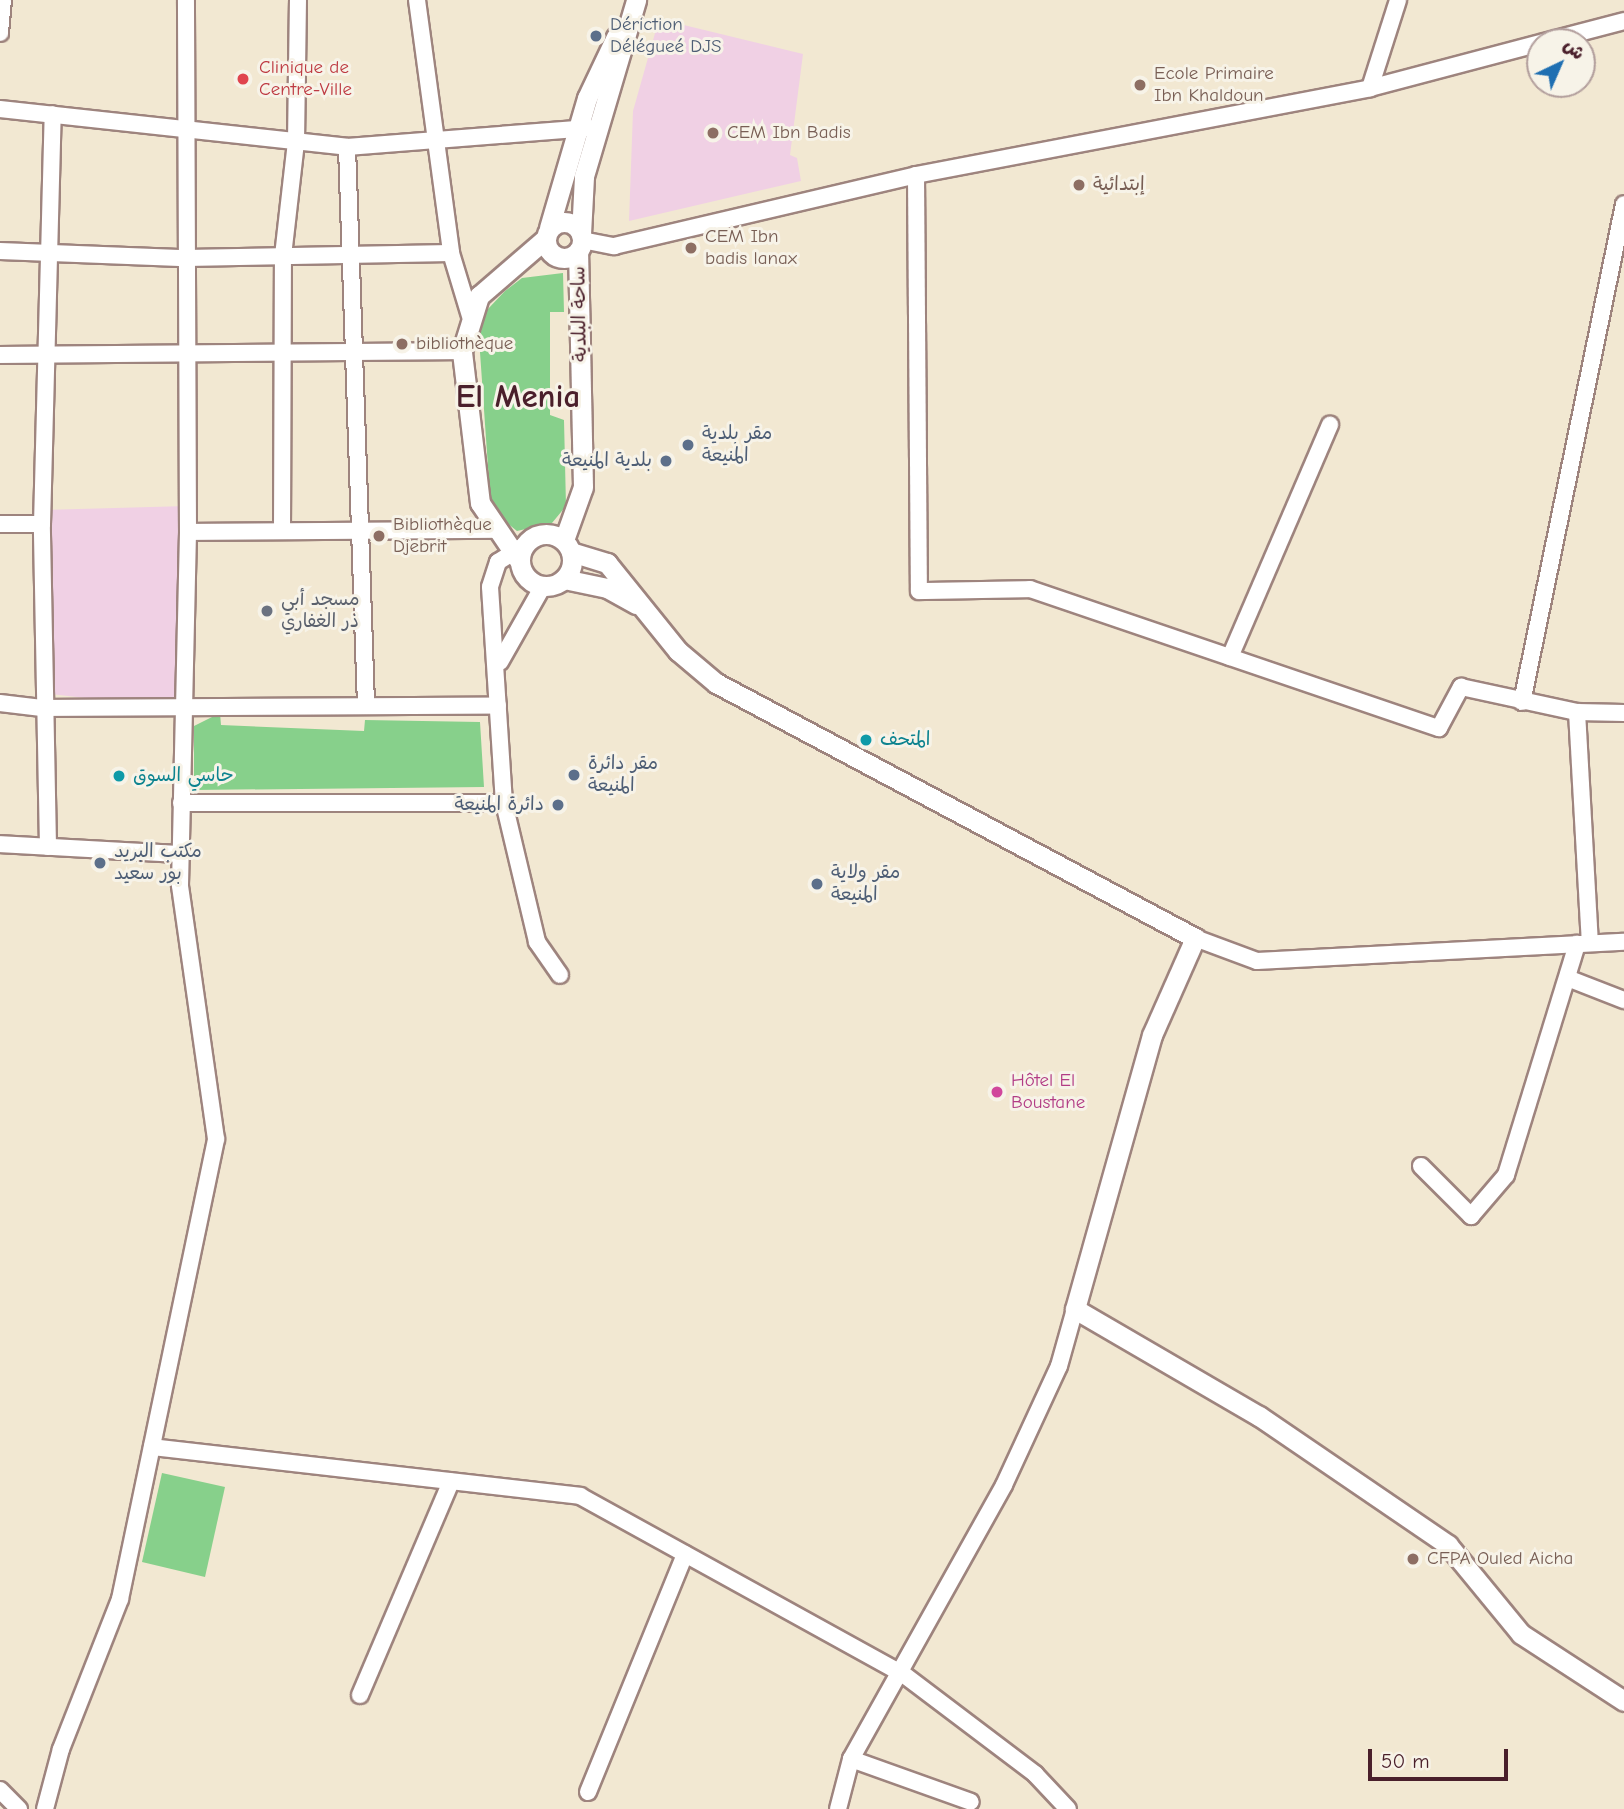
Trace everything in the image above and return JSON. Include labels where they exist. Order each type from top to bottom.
[{"type":"street","points":[[0,33],[3,0]]},
{"type":"street","points":[[46,1809],[61,1749],[120,1599],[216,1139],[180,854],[181,709],[188,532],[184,132],[186,0]]},
{"type":"street","points":[[282,531],[285,357],[283,256],[296,142],[298,0]]},
{"type":"street","points":[[417,0],[451,253],[470,316]]},
{"type":"street","points":[[636,0],[627,22],[594,79],[588,128],[547,234],[558,258],[581,242],[614,246],[916,175],[1370,88],[1526,46]]},
{"type":"street","points":[[1370,88],[1398,0]]},
{"type":"street","points":[[1596,28],[1624,21]]},
{"type":"street","points":[[0,109],[184,132],[347,147],[435,144],[588,128]]},
{"type":"street","points":[[48,847],[42,708],[41,524],[50,254],[45,237],[53,114]]},
{"type":"street","name":"ساحة البلدية","points":[[567,546],[583,487],[581,242],[582,190],[588,128]]},
{"type":"street","points":[[347,147],[354,255],[366,705]]},
{"type":"street","points":[[916,175],[919,591],[1030,589],[1439,728],[1461,687],[1577,712],[1624,713]]},
{"type":"street","points":[[1522,702],[1624,204]]},
{"type":"street","points":[[543,586],[527,578],[519,553],[495,530],[478,495],[462,351],[470,316],[487,287],[547,234],[567,222],[581,242]]},
{"type":"street","points":[[0,251],[186,258],[451,253]]},
{"type":"street","points":[[0,355],[47,357],[186,354],[285,357],[462,351]]},
{"type":"street","points":[[1230,657],[1330,425]]},
{"type":"street","points":[[0,524],[41,524]]},
{"type":"street","points":[[188,532],[495,530]]},
{"type":"street","points":[[560,975],[537,942],[504,803],[498,667],[490,587],[498,562],[519,553],[539,535],[607,563],[678,651],[716,683],[1195,938],[1257,961],[1624,942]]},
{"type":"street","points":[[564,579],[567,546]]},
{"type":"street","points":[[498,667],[543,586],[564,579],[607,588],[649,612]]},
{"type":"street","points":[[0,703],[42,708],[181,709],[366,705],[498,706]]},
{"type":"street","points":[[1421,1166],[1471,1216],[1506,1175],[1583,943],[1577,712]]},
{"type":"street","points":[[181,803],[504,803]]},
{"type":"street","points":[[0,844],[180,854]]},
{"type":"street","points":[[838,1809],[851,1759],[904,1674],[1004,1485],[1059,1367],[1152,1035],[1195,938]]},
{"type":"street","points":[[1570,979],[1624,1000]]},
{"type":"street","points":[[1075,1309],[1259,1416],[1448,1545],[1521,1634],[1624,1701]]},
{"type":"street","points":[[152,1447],[580,1496],[904,1674],[1035,1774],[1068,1809]]},
{"type":"street","points":[[360,1695],[450,1482]]},
{"type":"street","points":[[588,1791],[685,1554]]},
{"type":"street","points":[[851,1759],[971,1802]]},
{"type":"street","points":[[0,1790],[19,1809]]},
{"type":"shaded area","name":"CEM Ibn Badis","points":[[659,19],[803,54],[790,155],[797,158],[801,181],[629,221],[633,111]]},
{"type":"shaded area","points":[[187,506],[181,709],[42,693],[42,510]]},
{"type":"green space","points":[[563,273],[564,312],[550,312],[550,415],[564,420],[566,506],[552,523],[517,531],[491,510],[479,338],[487,310],[505,291],[522,278]]},
{"type":"green space","points":[[220,713],[221,725],[364,731],[365,720],[480,722],[484,787],[194,790],[194,726]]},
{"type":"green space","points":[[162,1473],[225,1487],[205,1577],[142,1562]]},
{"type":"place","name":"Dériction Délégueé DJS","points":[[596,36]]},
{"type":"place","name":"Clinique de Centre-Ville","points":[[243,79]]},
{"type":"place","name":"Ecole Primaire Ibn Khaldoun","points":[[1140,85]]},
{"type":"place","name":"CEM Ibn Badis","points":[[713,133]]},
{"type":"place","name":"إبتدائية","points":[[1079,185]]},
{"type":"place","name":"CEM Ibn badis lanax","points":[[691,248]]},
{"type":"place","name":"bibliothèque","points":[[402,344]]},
{"type":"place","name":"مقر بلدية المنيعة","points":[[688,445]]},
{"type":"place","name":"بلدية المنيعة","points":[[666,461]]},
{"type":"place","name":"Bibliothèque Djebrit","points":[[379,536]]},
{"type":"place","name":"مسجد أبي ذر الغفاري","points":[[267,611]]},
{"type":"place","name":"المتحف","points":[[866,740]]},
{"type":"place","name":"مقر دائرة المنيعة","points":[[574,775]]},
{"type":"place","name":"حاسي السوق","points":[[119,776]]},
{"type":"place","name":"دائرة المنيعة","points":[[558,805]]},
{"type":"place","name":"مكتب البريد بور سعيد","points":[[100,863]]},
{"type":"place","name":"مقر ولاية المنيعة","points":[[817,884]]},
{"type":"place","name":"Hôtel El Boustane","points":[[997,1092]]},
{"type":"place","name":"CFPA Ouled Aicha","points":[[1413,1559]]},
{"type":"district","name":"El Menia","points":[[518,397]]}]
